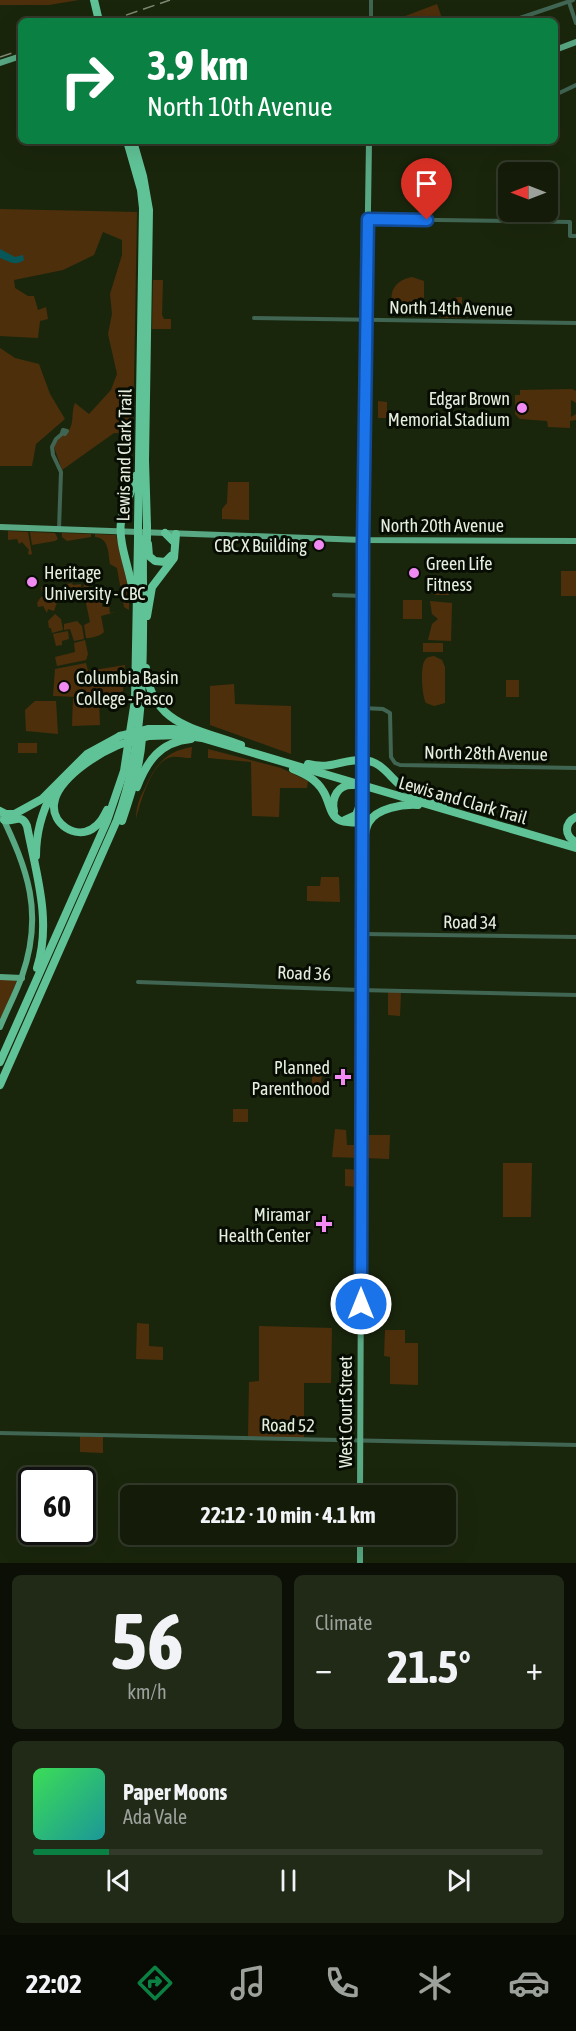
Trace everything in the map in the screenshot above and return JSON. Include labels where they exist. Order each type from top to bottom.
[{"type":"highway","points":[[88,0],[93,18]]},
{"type":"highway","points":[[94,0],[98,18]]},
{"type":"highway","points":[[123,144],[142,196]]},
{"type":"highway","name":"Lewis and Clark Trail","points":[[128,144],[142,196],[143,216],[139,439],[146,668]]},
{"type":"highway","name":"Lewis and Clark Trail","points":[[137,144],[149,216],[143,526]]},
{"type":"highway","points":[[135,680],[133,597],[121,531],[122,514],[134,483],[139,439]]},
{"type":"highway","points":[[143,539],[150,557],[161,562],[171,556],[172,536]]},
{"type":"highway","points":[[146,621],[152,588],[174,558],[172,536]]},
{"type":"highway","points":[[0,1085],[120,810],[136,748],[141,696],[143,539]]},
{"type":"highway","name":"Lewis and Clark Trail","points":[[124,771],[130,740],[135,680],[143,539]]},
{"type":"highway","points":[[122,821],[141,752],[146,668]]},
{"type":"highway","points":[[146,668],[151,695],[168,716],[252,749]]},
{"type":"highway","points":[[6,815],[42,798],[87,754],[120,736],[186,730],[252,749]]},
{"type":"highway","points":[[124,771],[102,819],[95,827],[85,832],[77,832],[62,825],[57,819],[54,805],[60,791],[88,762],[118,745],[149,732],[204,739]]},
{"type":"highway","points":[[77,911],[152,757],[174,742],[204,739]]},
{"type":"highway","name":"Lewis and Clark Trail","points":[[204,739],[264,757],[362,792],[440,807]]},
{"type":"highway","name":"Lewis and Clark Trail","points":[[252,749],[440,807],[576,845]]},
{"type":"highway","points":[[264,757],[315,780],[323,790],[338,819],[344,822],[363,822]]},
{"type":"highway","points":[[288,760],[324,767],[363,760],[379,764],[404,788],[440,807]]},
{"type":"highway","points":[[0,1060],[107,821],[124,771]]},
{"type":"highway","points":[[0,1060],[34,978],[41,953],[44,921],[36,856],[38,830],[49,799],[63,777]]},
{"type":"highway","points":[[363,840],[368,823],[379,813],[406,805],[440,807]]},
{"type":"highway","points":[[6,815],[8,829]]},
{"type":"highway","points":[[6,815],[21,818],[27,825],[38,879]]},
{"type":"highway","points":[[576,816],[571,820],[567,829],[576,845]]},
{"type":"main road","points":[[558,48],[575,43]]},
{"type":"main road","points":[[0,63],[18,57]]},
{"type":"main road","name":"West Court Street","points":[[360,1485],[363,540],[369,144]]},
{"type":"main road","name":"North 20th Avenue","points":[[0,527],[121,531],[172,536],[576,541]]},
{"type":"main road","points":[[0,1027],[21,978],[31,941],[32,906],[26,870],[8,829]]},
{"type":"main road","points":[[0,977],[21,978]]},
{"type":"main road","points":[[360,1545],[360,1563]]},
{"type":"street","points":[[371,18],[372,0]]},
{"type":"street","points":[[521,18],[571,1],[576,22]]},
{"type":"street","points":[[558,94],[576,85]]},
{"type":"street","points":[[368,219],[570,222],[570,236],[576,236]]},
{"type":"street","name":"North 14th Avenue","points":[[254,318],[576,323]]},
{"type":"street","points":[[59,529],[61,472],[52,447],[56,439],[63,434]]},
{"type":"street","points":[[334,595],[363,596]]},
{"type":"street","name":"North 28th Avenue","points":[[363,708],[383,709],[389,712],[391,756],[396,764],[402,766],[576,768]]},
{"type":"street","name":"Road 34","points":[[363,934],[576,937]]},
{"type":"street","name":"Road 36","points":[[138,982],[363,990],[576,994]]},
{"type":"street","name":"Road 52","points":[[0,1433],[576,1445]]},
{"type":"shaded area","points":[[0,0],[79,0],[49,5],[0,5]]},
{"type":"shaded area","points":[[437,4],[442,18],[400,18]]},
{"type":"shaded area","points":[[0,209],[137,212],[133,433],[114,433],[62,470],[54,447],[58,439],[66,435],[69,430],[75,403],[89,414],[111,390],[117,374],[108,334],[112,314],[110,294],[122,255],[122,240],[103,232],[94,255],[63,270],[14,280],[15,288],[28,296],[34,296],[38,310],[46,307],[48,319],[40,321],[38,338],[0,336]]},
{"type":"shaded area","points":[[412,277],[424,281],[424,307],[422,309],[394,309],[391,298],[394,288],[401,281]]},
{"type":"shaded area","points":[[153,280],[163,280],[162,315],[164,319],[171,319],[171,329],[152,329]]},
{"type":"shaded area","points":[[462,297],[462,316],[442,318],[447,302],[453,298]]},
{"type":"shaded area","points":[[0,348],[15,358],[39,364],[50,394],[65,419],[36,444],[32,466],[0,466]]},
{"type":"shaded area","points":[[572,389],[576,391],[576,403],[571,400],[571,417],[576,414],[576,420],[570,421],[570,428],[548,427],[547,421],[520,419],[515,414],[515,395],[520,395],[520,390]]},
{"type":"shaded area","points":[[378,401],[387,402],[387,418],[378,418]]},
{"type":"shaded area","points":[[228,482],[249,482],[249,520],[222,519],[222,509],[227,503]]},
{"type":"shaded area","points":[[8,531],[28,532],[32,554],[29,555],[29,550],[22,542],[19,544],[17,539],[8,540]]},
{"type":"shaded area","points":[[30,532],[55,533],[58,539],[32,545]]},
{"type":"shaded area","points":[[62,533],[91,534],[91,537],[67,541],[62,537]]},
{"type":"shaded area","points":[[95,534],[116,535],[129,590],[129,610],[124,607],[117,568],[110,564],[105,543],[95,537]]},
{"type":"shaded area","points":[[561,571],[576,571],[576,596],[561,596]]},
{"type":"shaded area","points":[[83,576],[86,576],[91,596],[99,596],[97,593],[112,590],[106,592],[108,599],[102,598],[102,607],[109,606],[110,613],[116,612],[101,616],[104,632],[88,638],[86,638],[84,625],[90,622],[84,594],[86,593],[82,591]]},
{"type":"shaded area","points":[[435,582],[449,582],[449,595],[435,595]]},
{"type":"shaded area","points":[[72,583],[73,585],[81,584],[81,595],[74,599],[70,595],[72,591],[68,592],[67,584]]},
{"type":"shaded area","points":[[45,586],[55,590],[60,588],[61,592],[51,594],[51,599],[57,602],[54,611],[48,609],[47,613],[43,606],[38,607],[37,603],[41,597],[50,594],[42,592],[41,587]]},
{"type":"shaded area","points":[[403,600],[422,600],[422,619],[403,619]]},
{"type":"shaded area","points":[[430,601],[452,603],[451,641],[428,640],[432,624],[438,619],[432,614]]},
{"type":"shaded area","points":[[55,614],[61,619],[63,630],[52,633],[48,621]]},
{"type":"shaded area","points":[[77,621],[82,626],[84,639],[74,641],[70,629],[64,630],[64,624]]},
{"type":"shaded area","points":[[68,631],[69,639],[62,641],[62,645],[56,646],[53,634]]},
{"type":"shaded area","points":[[85,640],[88,654],[86,660],[57,666],[55,657],[75,652],[74,643]]},
{"type":"shaded area","points":[[423,643],[443,643],[443,652],[423,652]]},
{"type":"shaded area","points":[[434,656],[442,660],[445,667],[445,703],[434,706],[426,703],[422,674],[425,660]]},
{"type":"shaded area","points":[[86,663],[88,671],[125,665],[123,691],[89,698],[53,696],[55,669]]},
{"type":"shaded area","points":[[506,680],[519,680],[519,697],[506,697]]},
{"type":"shaded area","points":[[234,684],[235,704],[291,706],[291,754],[210,725],[210,686]]},
{"type":"shaded area","points":[[73,698],[99,699],[100,725],[72,726]]},
{"type":"shaded area","points":[[35,701],[56,701],[58,734],[26,731],[25,710]]},
{"type":"shaded area","points":[[18,743],[37,743],[37,753],[18,753]]},
{"type":"shaded area","points":[[192,747],[191,758],[168,758],[154,771],[157,766],[162,760],[175,752]]},
{"type":"shaded area","points":[[208,749],[281,768],[308,781],[307,788],[280,788],[279,817],[252,816],[251,762],[208,758]]},
{"type":"shaded area","points":[[150,778],[136,819],[140,799]]},
{"type":"shaded area","points":[[321,877],[339,877],[340,902],[307,901],[307,886],[320,886]]},
{"type":"shaded area","points":[[0,978],[17,980],[0,1023]]},
{"type":"shaded area","points":[[388,992],[401,992],[400,1016],[388,1015]]},
{"type":"shaded area","points":[[312,1063],[322,1063],[321,1088],[312,1087]]},
{"type":"shaded area","points":[[233,1109],[248,1109],[248,1122],[233,1122]]},
{"type":"shaded area","points":[[335,1129],[346,1130],[347,1145],[359,1145],[359,1158],[332,1157]]},
{"type":"shaded area","points":[[365,1135],[390,1135],[389,1159],[365,1158]]},
{"type":"shaded area","points":[[503,1163],[532,1163],[531,1217],[503,1217]]},
{"type":"shaded area","points":[[345,1169],[359,1170],[359,1187],[345,1186]]},
{"type":"shaded area","points":[[137,1323],[149,1324],[149,1346],[163,1347],[163,1360],[136,1359]]},
{"type":"shaded area","points":[[259,1326],[332,1328],[331,1383],[304,1383],[304,1438],[248,1437],[249,1382],[259,1381]]},
{"type":"shaded area","points":[[385,1330],[405,1330],[405,1343],[418,1343],[418,1385],[390,1384],[390,1357],[384,1356]]},
{"type":"shaded area","points":[[80,1436],[103,1437],[103,1453],[80,1452]]},
{"type":"water","points":[[0,249],[15,257],[23,255],[24,260],[15,263],[0,258]]},
{"type":"railway","points":[[118,18],[170,0]]},
{"type":"railway","points":[[0,57],[18,51]]},
{"type":"place","name":"Edgar Brown Memorial Stadium","points":[[522,408]]},
{"type":"place","name":"CBC X Building","points":[[319,545]]},
{"type":"place","name":"Green Life Fitness","points":[[414,573]]},
{"type":"place","name":"Heritage University - CBC","points":[[32,582]]},
{"type":"place","name":"Columbia Basin College - Pasco","points":[[64,687]]},
{"type":"place","name":"Planned Parenthood","points":[[343,1077]]},
{"type":"place","name":"Miramar Health Center","points":[[324,1224]]},
{"type":"route","points":[[361,1304],[363,544],[368,219],[427,220]]}]
